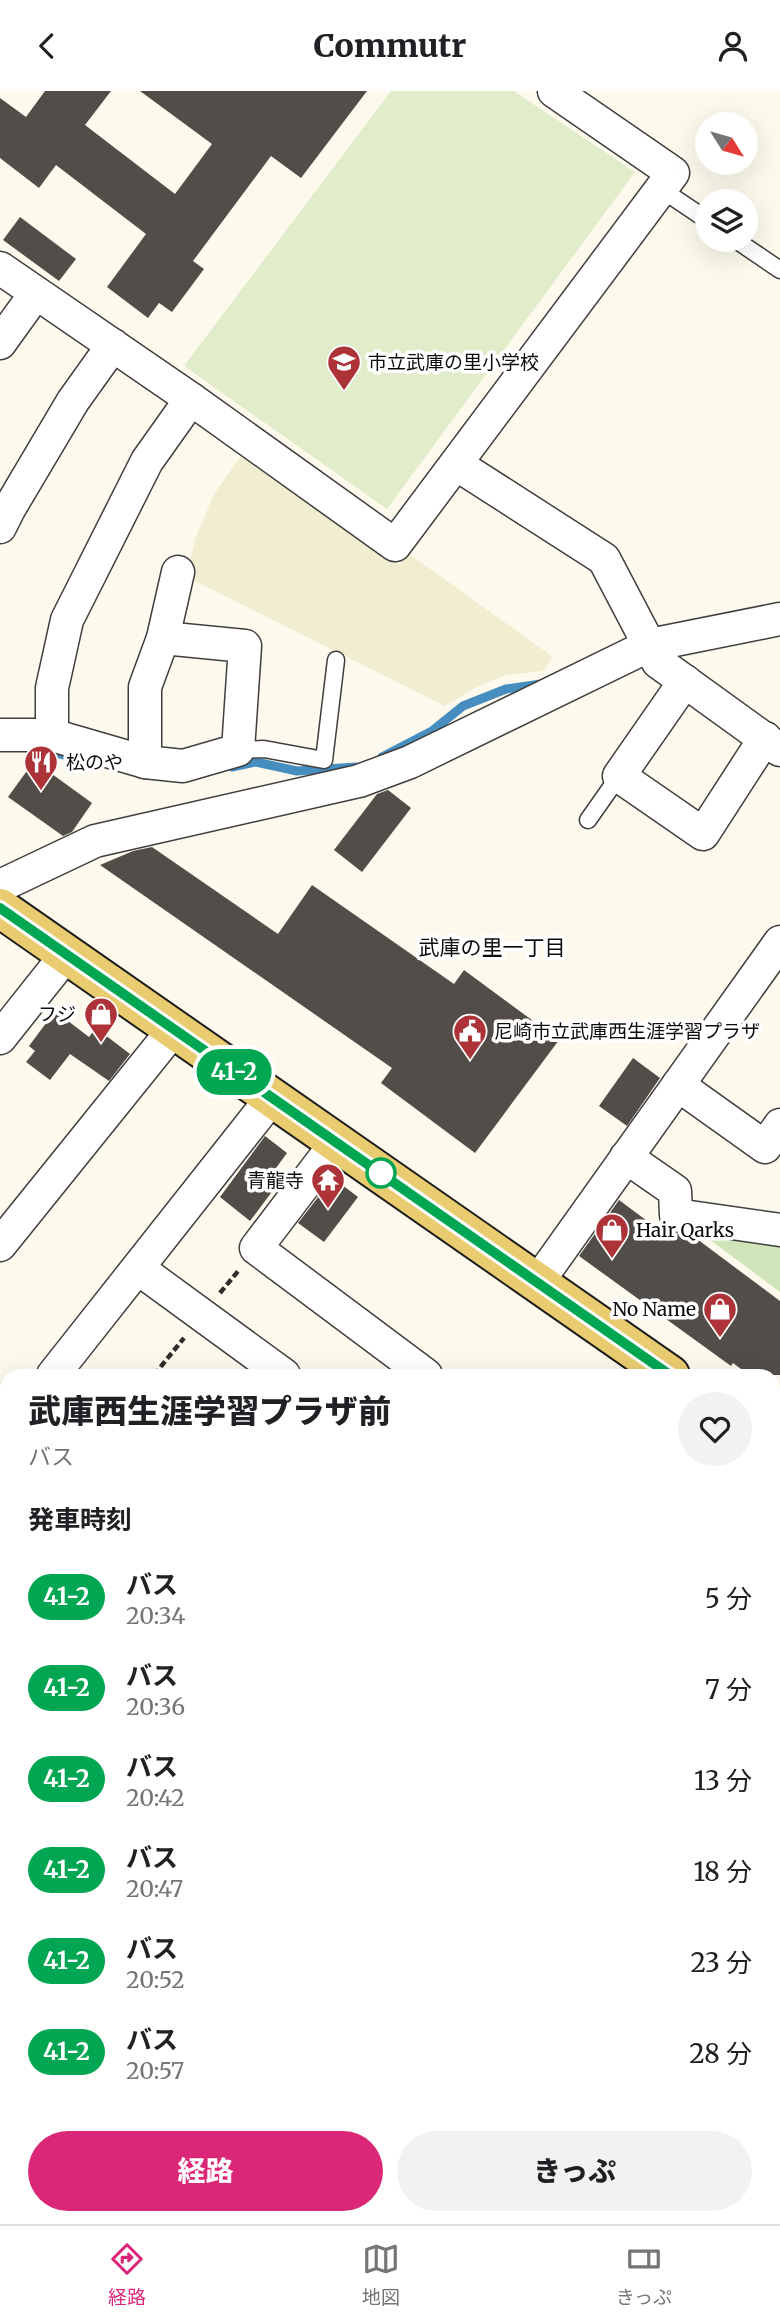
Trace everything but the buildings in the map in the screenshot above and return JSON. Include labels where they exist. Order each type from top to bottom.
[{"type":"main road","points":[[0,908],[537,1283],[649,1369]]},
{"type":"street","points":[[0,268],[191,398],[395,545],[673,173],[554,91]]},
{"type":"street","points":[[0,343],[36,293]]},
{"type":"street","points":[[3,514],[74,401],[113,345]]},
{"type":"street","points":[[52,735],[52,688],[67,619],[147,461],[191,398]]},
{"type":"street","points":[[456,464],[604,559],[658,662],[685,681],[772,744],[703,834],[619,776],[685,681]]},
{"type":"street","points":[[145,762],[145,687],[163,638],[178,572]]},
{"type":"street","points":[[0,886],[95,841],[359,781],[410,762],[650,645],[780,619]]},
{"type":"street","points":[[0,735],[52,735],[145,762],[183,766],[238,750],[244,646],[163,638]]},
{"type":"street","points":[[537,1283],[780,942]]},
{"type":"street","points":[[0,1038],[66,955]]},
{"type":"street","points":[[0,1245],[174,1029]]},
{"type":"street","points":[[678,1086],[765,1147],[780,1125]]},
{"type":"street","points":[[58,1369],[271,1099]]},
{"type":"street","points":[[336,1143],[257,1248],[418,1369]]},
{"type":"street","points":[[626,1157],[675,1191],[676,1215],[780,1230]]},
{"type":"street","points":[[139,1269],[202,1315],[266,1369]]},
{"type":"lane","points":[[661,189],[695,213]]},
{"type":"lane","points":[[754,252],[780,270]]},
{"type":"lane","points":[[238,750],[264,749],[324,760],[335,660]]},
{"type":"lane","points":[[588,820],[619,776]]},
{"type":"path","points":[[159,1369],[257,1248]]},
{"type":"shaded area","points":[[241,456],[399,565],[408,553],[553,657],[543,671],[507,675],[480,685],[445,706],[187,577],[195,539],[214,494]]},
{"type":"green space","points":[[391,91],[514,91],[635,172],[387,509],[184,366]]},
{"type":"green space","points":[[702,1234],[780,1244],[780,1292]]},
{"type":"waterway","points":[[382,757],[432,731],[463,706],[506,689],[541,684]]},
{"type":"waterway","points":[[37,748],[75,758]]},
{"type":"waterway","points":[[232,767],[256,762],[297,771],[356,767]]},
{"type":"bus line","name":"41-2","points":[[0,908],[661,1369]]},
{"type":"place","name":"市立武庫の里小学校","points":[[344,392]]},
{"type":"place","name":"松のや","points":[[41,792]]},
{"type":"place","name":"フジ","points":[[101,1044]]},
{"type":"place","name":"尼崎市立武庫西生涯学習プラザ","points":[[470,1061]]},
{"type":"place","name":"青龍寺","points":[[328,1210]]},
{"type":"place","name":"Hair Qarks","points":[[612,1260]]},
{"type":"place","name":"No Name","points":[[720,1339]]},
{"type":"district","name":"武庫の里一丁目","points":[[492,947]]}]
